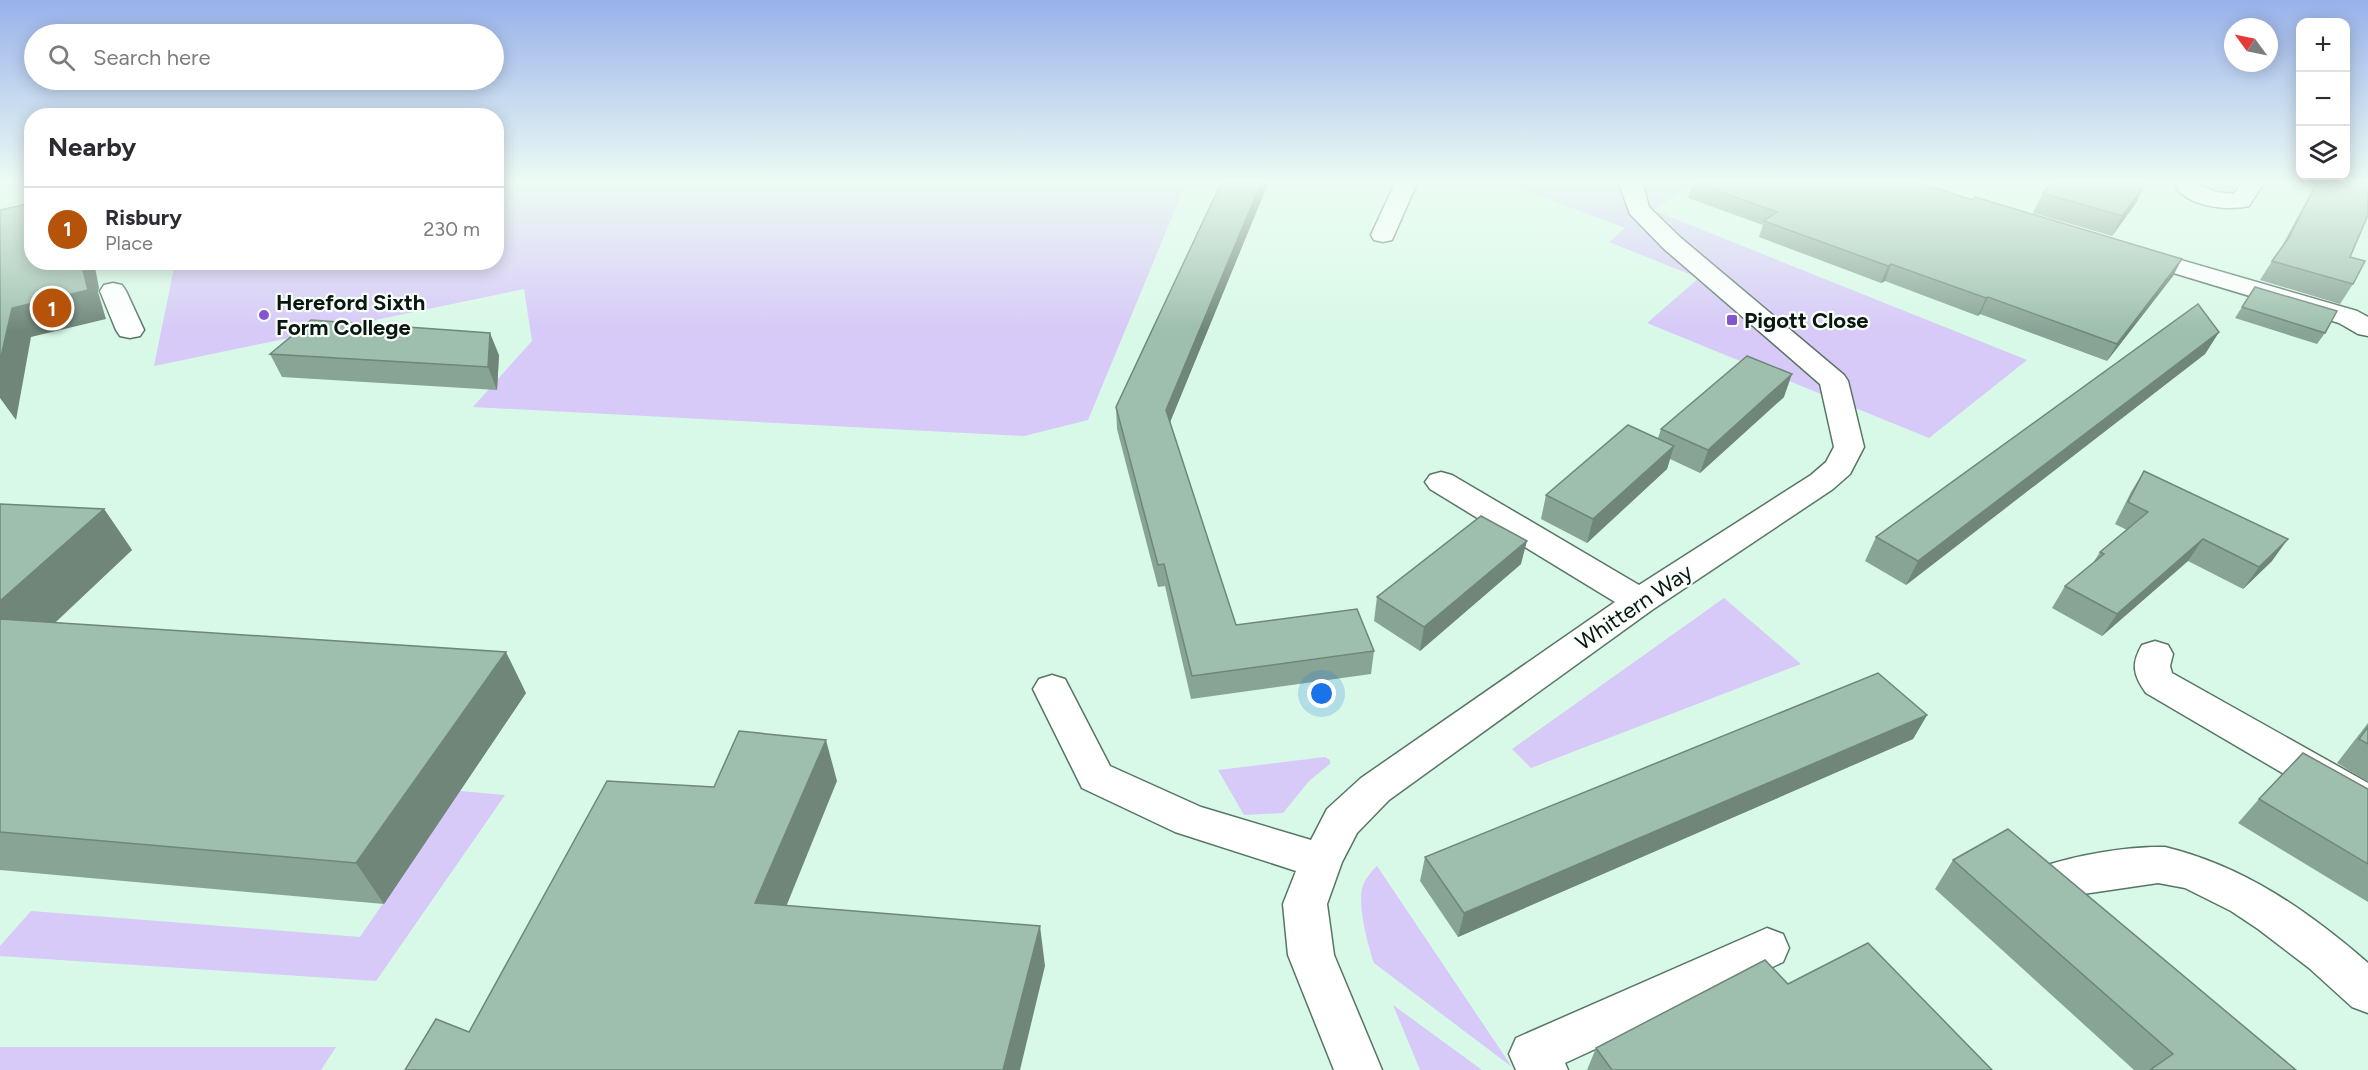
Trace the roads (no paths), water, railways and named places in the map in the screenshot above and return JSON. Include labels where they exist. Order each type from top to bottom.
[{"type":"street","points":[[1383,235],[1385,231]]},
{"type":"street","name":"Whittern Way","points":[[1358,1070],[1311,955],[1305,904],[1321,861],[1342,821],[1375,789],[1640,601],[1822,482],[1839,467],[1849,447],[1834,381],[1660,231]]},
{"type":"street","points":[[2119,249],[2348,317],[2368,328]]},
{"type":"street","points":[[113,291],[130,330]]},
{"type":"street","points":[[1441,482],[1640,601]]},
{"type":"street","points":[[2155,654],[2150,666],[2151,675],[2159,683],[2368,803]]},
{"type":"street","points":[[1052,689],[1096,777],[1191,820],[1321,861]]},
{"type":"street","points":[[2056,880],[2096,872],[2162,865],[2187,870],[2217,882],[2276,918],[2368,992]]},
{"type":"street","points":[[1544,1070],[1533,1054],[1767,948]]},
{"type":"place","name":"Risbury","points":[[52,308]]},
{"type":"place","name":"Hereford Sixth Form College","points":[[264,315]]},
{"type":"place","name":"Pigott Close","points":[[1732,320]]}]
